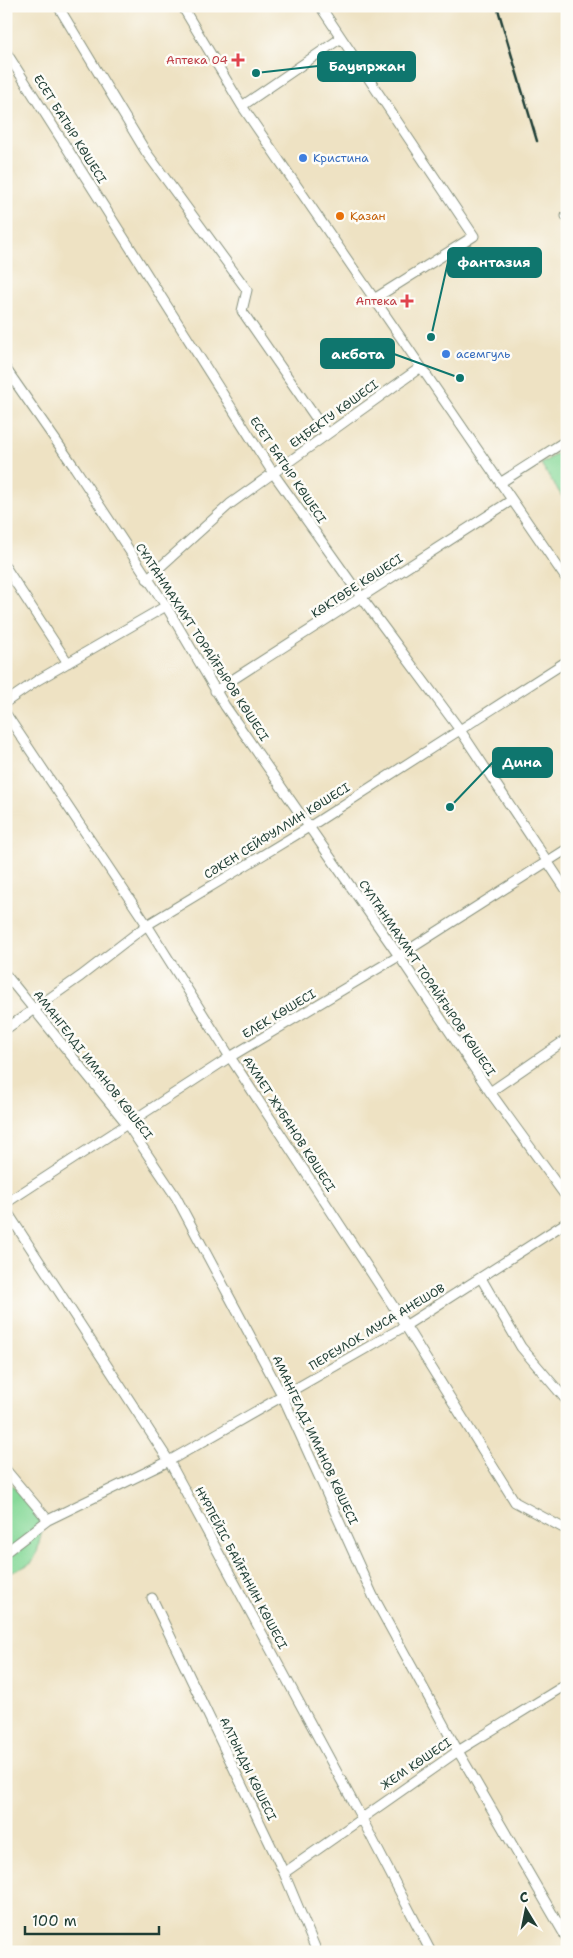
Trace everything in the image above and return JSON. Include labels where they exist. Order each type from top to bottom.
[{"type":"street","points":[[58,6],[146,152],[247,290],[242,311],[327,434]]},
{"type":"street","points":[[182,6],[242,106],[567,580]]},
{"type":"street","points":[[320,6],[474,236],[374,299]]},
{"type":"street","points":[[242,106],[341,38]]},
{"type":"street","name":"ЕСЕТ БАТЫР КӨШЕСІ","points":[[6,52],[273,473],[362,598],[460,730],[567,891]]},
{"type":"street","name":"ЕҢБЕКТУ КӨШЕСІ","points":[[147,579],[230,504],[421,367]]},
{"type":"street","name":"СҰЛТАНМАХМҰТ ТОРАЙҒЫРОВ КӨШЕСІ","points":[[6,369],[166,606],[215,691],[399,956],[490,1092],[567,1198]]},
{"type":"street","points":[[500,483],[567,440]]},
{"type":"street","name":"КӨКТӨБЕ КӨШЕСІ","points":[[215,691],[512,500]]},
{"type":"street","points":[[6,568],[68,663]]},
{"type":"street","points":[[6,702],[38,680],[166,606]]},
{"type":"street","name":"СӘКЕН СЕЙФУЛЛИН КӨШЕСІ","points":[[6,1029],[147,925],[309,827],[567,661]]},
{"type":"street","name":"АХМЕТ ЖҰБАНОВ КӨШЕСІ","points":[[6,714],[147,925],[230,1057],[405,1326],[515,1502],[567,1530]]},
{"type":"street","name":"ЕЛЕК КӨШЕСІ","points":[[6,1203],[230,1057],[399,956],[567,849]]},
{"type":"street","name":"АМАНГЕЛДІ ИМАНОВ КӨШЕСІ","points":[[6,975],[127,1124],[176,1197],[283,1397],[374,1596],[458,1750],[567,1939]]},
{"type":"street","points":[[490,1092],[567,1039]]},
{"type":"street","name":"НҰРПЕЙІС БАЙҒАНИН КӨШЕСІ","points":[[6,1210],[169,1461],[361,1817],[431,1952]]},
{"type":"street","name":"ПЕРЕУЛОК МУСА АНЕШОВ","points":[[6,1552],[48,1520],[169,1461],[405,1326],[567,1222]]},
{"type":"street","points":[[480,1278],[521,1347],[567,1401]]},
{"type":"street","points":[[6,1470],[48,1520]]},
{"type":"street","name":"АЛТЫНДЫ КӨШЕСІ","points":[[152,1598],[284,1873],[317,1952]]},
{"type":"street","name":"ЖЕМ КӨШЕСІ","points":[[284,1873],[458,1750],[567,1684]]},
{"type":"green space","points":[[567,447],[567,504],[541,464]]},
{"type":"green space","points":[[6,1479],[36,1511],[41,1518],[42,1529],[37,1553],[32,1563],[6,1575]]},
{"type":"railway","points":[[497,6],[537,141]]},
{"type":"place","name":"Аптека 04","points":[[238,60]]},
{"type":"place","name":"Бауыржан","points":[[256,73]]},
{"type":"place","name":"Кристина","points":[[303,158]]},
{"type":"place","name":"Қазан","points":[[340,216]]},
{"type":"place","name":"Аптека","points":[[407,301]]},
{"type":"place","name":"фантазия","points":[[431,337]]},
{"type":"place","name":"асемгуль","points":[[446,354]]},
{"type":"place","name":"акбота","points":[[460,378]]},
{"type":"place","name":"Дина","points":[[450,807]]}]
